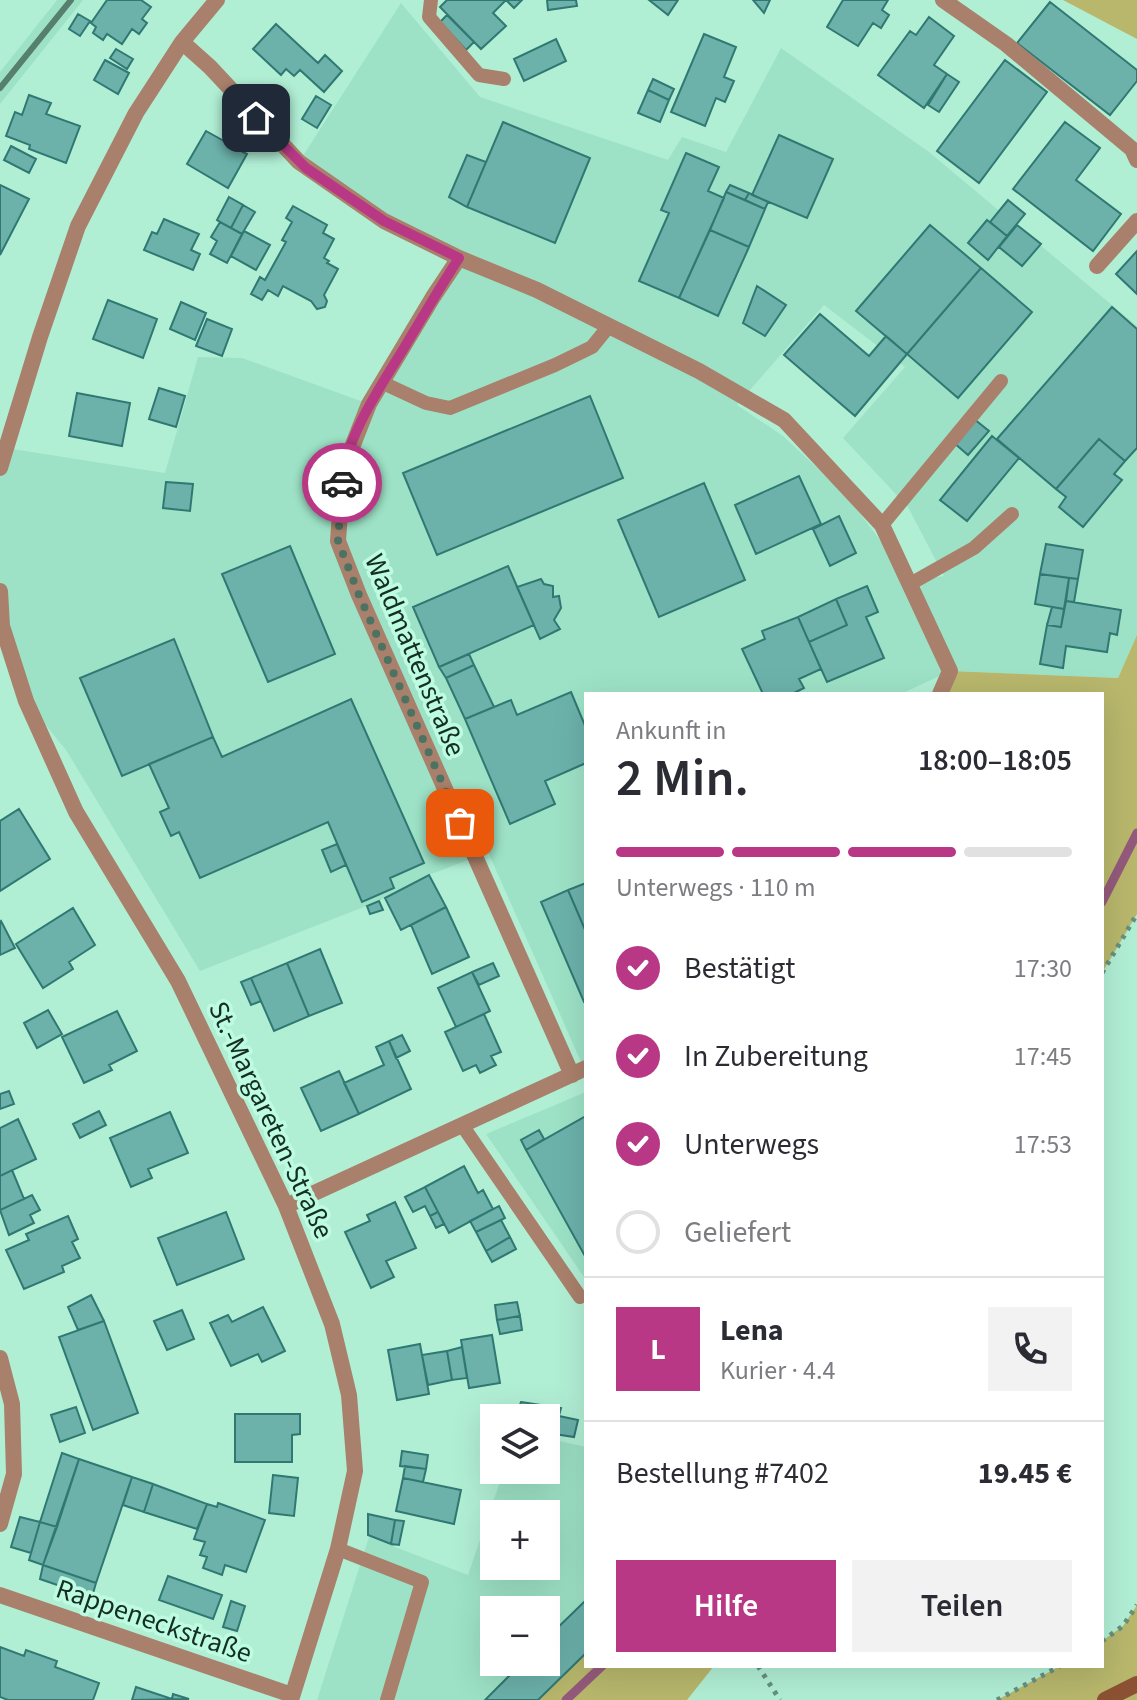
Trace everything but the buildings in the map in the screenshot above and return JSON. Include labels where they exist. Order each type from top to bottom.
[{"type":"main road","points":[[1105,1700],[1137,1684]]},
{"type":"street","points":[[0,468],[78,226],[136,113],[182,42],[217,0]]},
{"type":"street","points":[[943,0],[1006,44],[1132,149],[1137,160]]},
{"type":"street","points":[[182,42],[210,67],[306,168],[384,221],[459,258],[537,290],[699,371],[784,420],[882,525],[950,671],[941,692]]},
{"type":"street","points":[[1097,266],[1137,221]]},
{"type":"street","name":"Waldmattenstraße","points":[[286,1206],[579,1071],[365,610],[338,541],[343,470],[369,404],[459,258]]},
{"type":"street","name":"St.-Margareten-Straße","points":[[0,591],[1,626],[26,701],[76,812],[178,981],[286,1206],[332,1324],[349,1395],[355,1471],[338,1549],[291,1698]]},
{"type":"street","points":[[0,1358],[12,1404],[14,1474],[0,1524]]},
{"type":"street","name":"Rappeneckstraße","points":[[0,1595],[291,1698]]},
{"type":"lane","points":[[431,0],[429,17],[479,75],[504,79]]},
{"type":"lane","points":[[383,383],[426,403],[450,408],[592,347],[609,326]]},
{"type":"lane","points":[[882,525],[1001,381]]},
{"type":"lane","points":[[910,584],[974,548],[1012,514]]},
{"type":"lane","points":[[462,1125],[580,1297]]},
{"type":"lane","points":[[338,1549],[422,1582],[387,1700]]},
{"type":"path","points":[[1104,970],[1137,914]]},
{"type":"path","points":[[1104,1640],[1123,1626],[1137,1605]]},
{"type":"path","points":[[759,1668],[780,1700]]},
{"type":"path","points":[[997,1700],[1056,1668]]},
{"type":"shaded area","points":[[57,0],[83,0],[0,104],[0,72]]},
{"type":"shaded area","points":[[1063,0],[1137,0],[1137,39]]},
{"type":"shaded area","points":[[401,3],[480,97],[668,160],[682,137],[726,152],[781,48],[929,152],[1137,326],[1137,635],[1118,678],[950,671],[905,692],[584,692],[584,1068],[488,852],[429,875],[379,901],[200,971],[66,750],[26,701],[0,591],[0,468],[6,448],[165,473],[198,357],[242,358],[369,404],[459,258],[299,162]],"holes":[[[824,305],[905,367],[843,438],[908,507],[944,576],[901,583],[883,544],[845,494],[783,436],[737,405]]]},
{"type":"shaded area","points":[[1137,635],[1137,914],[1104,970],[1104,692],[941,692],[950,671],[1118,678]]},
{"type":"shaded area","points":[[584,1093],[584,1277],[486,1134]]},
{"type":"shaded area","points":[[560,1441],[584,1447],[584,1655],[538,1700],[317,1700],[369,1537],[468,1575],[480,1540],[480,1580],[560,1580],[560,1500],[494,1500],[499,1484],[560,1484]]},
{"type":"shaded area","points":[[1137,1605],[1137,1700],[997,1700],[1056,1668],[1104,1668],[1104,1640],[1123,1626]]},
{"type":"shaded area","points":[[584,1655],[584,1668],[712,1668],[687,1700],[538,1700]]},
{"type":"waterway","points":[[1104,898],[1137,833]]},
{"type":"waterway","points":[[566,1700],[600,1668]]},
{"type":"railway","points":[[0,88],[71,0]]},
{"type":"way so far","points":[[342,483],[338,541],[460,823]]},
{"type":"route","points":[[256,118],[306,168],[384,221],[459,258],[369,404],[343,470],[342,483]]}]
